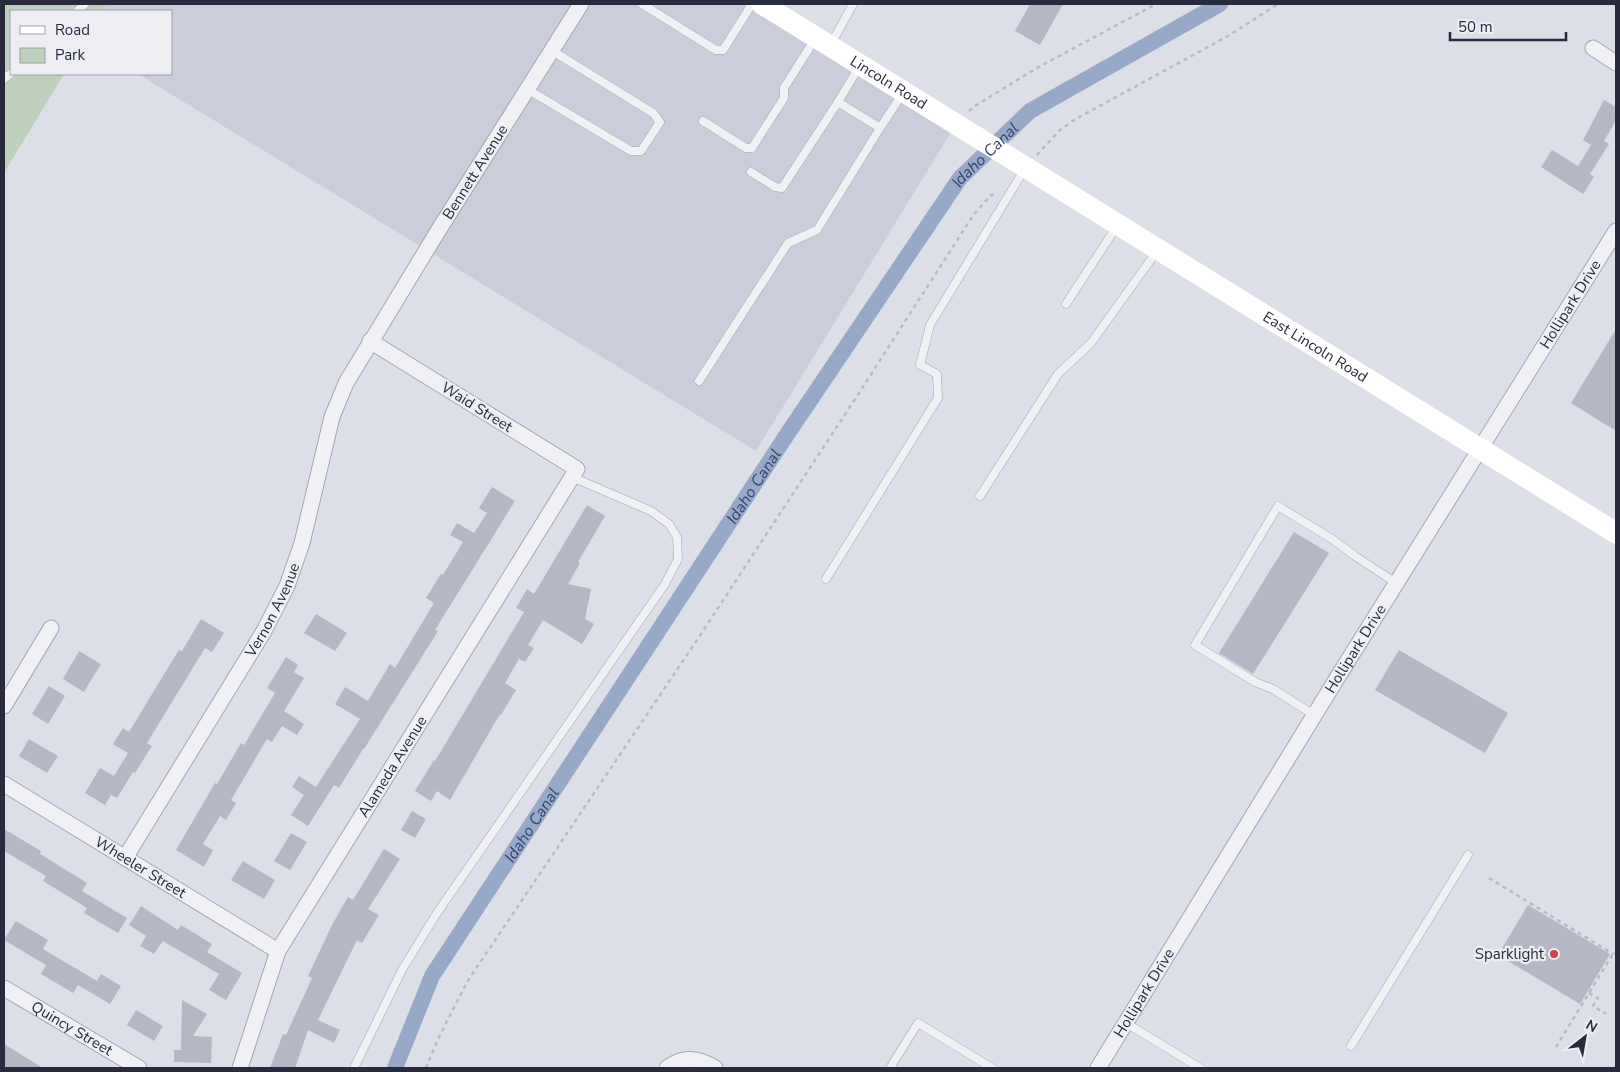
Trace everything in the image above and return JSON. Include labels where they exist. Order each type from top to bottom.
[{"type":"main road","name":"Lincoln Road","points":[[762,4],[1020,164]]},
{"type":"main road","name":"East Lincoln Road","points":[[1020,164],[1616,533]]},
{"type":"street","name":"Bennett Avenue","points":[[370,341],[581,4]]},
{"type":"street","points":[[1593,48],[1616,62]]},
{"type":"street","name":"Hollipark Drive","points":[[1098,1068],[1314,715],[1616,231]]},
{"type":"street","name":"Waid Street","points":[[370,341],[577,469],[572,477]]},
{"type":"street","name":"Vernon Avenue","points":[[125,858],[264,630],[287,586],[302,543],[332,417],[346,382],[370,341]]},
{"type":"street","name":"Alameda Avenue","points":[[240,1068],[278,950],[572,477]]},
{"type":"street","points":[[4,706],[51,628]]},
{"type":"street","name":"Wheeler Street","points":[[4,784],[278,950]]},
{"type":"street","name":"Quincy Street","points":[[4,988],[139,1068]]},
{"type":"street","points":[[667,1068],[675,1062],[687,1059],[702,1061],[715,1068]]},
{"type":"lane","points":[[642,4],[716,50],[723,50],[752,4]]},
{"type":"lane","points":[[703,121],[746,148],[752,148],[784,98],[784,88],[853,4]]},
{"type":"lane","points":[[527,89],[631,151],[641,151],[660,122],[653,113],[552,50]]},
{"type":"lane","points":[[751,172],[775,188],[782,188],[860,65]]},
{"type":"lane","points":[[699,380],[788,243],[817,230],[903,92]]},
{"type":"lane","points":[[838,102],[880,128]]},
{"type":"lane","points":[[826,579],[938,398],[937,374],[920,365],[930,325],[1009,195],[1020,164]]},
{"type":"lane","points":[[1066,304],[1118,225]]},
{"type":"lane","points":[[980,496],[1058,374],[1091,343],[1158,250]]},
{"type":"lane","points":[[354,1068],[402,970],[437,913],[666,584],[678,559],[677,537],[669,524],[651,511],[572,477]]},
{"type":"lane","points":[[1314,715],[1273,689],[1255,682],[1195,644],[1278,506],[1332,539],[1396,583]]},
{"type":"lane","points":[[1350,1046],[1468,855]]},
{"type":"lane","points":[[890,1068],[918,1023],[992,1068]]},
{"type":"lane","points":[[1126,1023],[1200,1068]]},
{"type":"path","points":[[959,126],[975,106],[1020,78],[1156,4]]},
{"type":"path","points":[[1020,164],[1074,120],[1228,36],[1278,4]]},
{"type":"path","points":[[426,1068],[438,1038],[467,982],[854,402],[974,214],[992,195],[1000,192],[1009,195]]},
{"type":"path","points":[[1489,878],[1614,954],[1556,1047]]},
{"type":"path","points":[[1589,993],[1598,998],[1593,1006],[1606,1014]]},
{"type":"shaded area","points":[[107,4],[762,4],[956,124],[756,451],[140,75],[172,75],[172,10],[104,10]]},
{"type":"green space","points":[[4,4],[107,4],[104,10],[10,10],[10,75],[63,75],[4,173]]},
{"type":"building","points":[[1030,4],[1063,4],[1040,45],[1015,31]]},
{"type":"building","points":[[1604,100],[1616,107],[1616,120],[1604,141],[1609,144],[1590,174],[1594,177],[1583,194],[1541,167],[1552,150],[1578,166],[1591,145],[1583,140]]},
{"type":"building","points":[[1616,329],[1616,431],[1571,403]]},
{"type":"building","points":[[492,487],[515,501],[435,630],[438,631],[364,749],[339,788],[334,785],[308,826],[291,815],[304,795],[292,787],[299,776],[316,787],[360,719],[335,704],[345,687],[368,701],[390,664],[395,668],[434,603],[426,598],[441,574],[443,575],[463,542],[450,535],[457,523],[474,533],[487,513],[479,508]]},
{"type":"building","points":[[587,505],[605,516],[578,562],[580,563],[568,584],[591,589],[585,619],[594,624],[582,644],[543,620],[528,645],[534,648],[525,662],[519,659],[505,683],[516,690],[450,800],[437,791],[431,801],[415,791],[524,612],[516,608],[527,589],[534,594]]},
{"type":"building","points":[[1294,532],[1329,553],[1253,674],[1219,653]]},
{"type":"building","points":[[316,614],[347,633],[335,651],[304,633]]},
{"type":"building","points":[[201,619],[224,633],[212,652],[205,648],[147,743],[152,746],[135,773],[133,772],[117,798],[111,795],[105,805],[85,793],[100,768],[114,776],[128,753],[113,744],[123,728],[129,732],[179,650],[182,651]]},
{"type":"building","points":[[1399,650],[1508,713],[1485,753],[1375,690]]},
{"type":"building","points":[[79,651],[101,664],[84,692],[63,679]]},
{"type":"building","points":[[286,657],[298,665],[294,672],[304,678],[284,711],[304,724],[297,735],[282,726],[272,742],[267,739],[231,800],[236,803],[226,820],[220,816],[203,844],[213,850],[204,867],[176,850],[215,783],[217,784],[241,743],[244,745],[275,693],[267,688]]},
{"type":"building","points":[[49,686],[65,696],[48,724],[32,714]]},
{"type":"building","points":[[29,739],[58,756],[47,773],[19,756]]},
{"type":"building","points":[[412,811],[426,819],[415,838],[401,830]]},
{"type":"building","points":[[4,829],[41,851],[40,854],[87,883],[82,891],[127,918],[118,933],[84,913],[87,908],[43,881],[46,876],[4,851]]},
{"type":"building","points":[[291,833],[307,842],[290,870],[274,861]]},
{"type":"building","points":[[384,849],[400,859],[368,909],[379,915],[362,943],[357,940],[318,1020],[340,1030],[334,1043],[308,1030],[295,1068],[270,1068],[283,1034],[286,1035],[312,978],[308,976],[332,925],[348,897],[353,900]]},
{"type":"building","points":[[243,861],[275,880],[264,899],[231,880]]},
{"type":"building","name":"Sparklight","points":[[1528,905],[1610,954],[1580,1004],[1498,955]]},
{"type":"building","points":[[141,906],[178,930],[181,925],[212,944],[207,952],[242,973],[226,1000],[209,990],[219,974],[163,941],[154,954],[140,946],[146,936],[129,925]]},
{"type":"building","points":[[16,921],[48,940],[43,949],[97,981],[101,974],[121,986],[110,1004],[78,985],[73,993],[41,974],[46,965],[4,940]]},
{"type":"building","points":[[182,1000],[207,1014],[193,1036],[212,1037],[211,1063],[174,1062],[174,1050],[181,1050]]},
{"type":"building","points":[[136,1010],[163,1026],[154,1041],[127,1025]]},
{"type":"building","points":[[4,1044],[43,1068],[4,1068]]},
{"type":"waterway","name":"Idaho Canal","points":[[395,1068],[432,976],[788,433],[960,178],[1030,111],[1220,4]]},
{"type":"place","name":"Sparklight","points":[[1554,954]]}]
